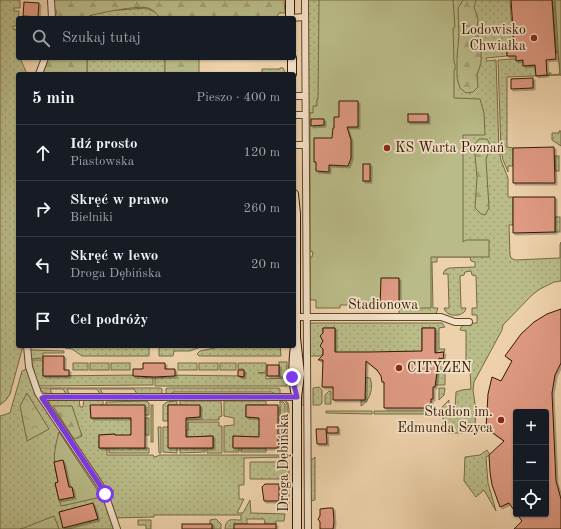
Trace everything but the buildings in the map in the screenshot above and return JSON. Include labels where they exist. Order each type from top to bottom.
[{"type":"street","points":[[51,0],[52,16]]},
{"type":"street","points":[[290,0],[290,16]]},
{"type":"street","points":[[305,0],[308,529]]},
{"type":"street","points":[[296,18],[305,17]]},
{"type":"street","points":[[40,72],[44,60]]},
{"type":"street","points":[[292,60],[292,72]]},
{"type":"street","points":[[296,96],[305,96]]},
{"type":"street","points":[[296,115],[306,115]]},
{"type":"street","points":[[296,144],[306,145]]},
{"type":"street","name":"Droga Dębińska","points":[[296,214],[296,338]]},
{"type":"street","points":[[296,284],[307,284]]},
{"type":"street","name":"Stadionowa","points":[[296,317],[441,317],[455,322],[469,322]]},
{"type":"street","points":[[27,348],[29,367],[36,387],[100,485],[117,529]]},
{"type":"street","name":"Droga Dębińska","points":[[294,348],[292,377],[297,397],[297,529]]},
{"type":"street","points":[[42,398],[297,397]]},
{"type":"street","points":[[296,408],[307,408]]},
{"type":"street","points":[[297,451],[308,448]]},
{"type":"street","points":[[297,451],[308,455]]},
{"type":"green space","points":[[0,0],[20,0],[20,8],[14,8],[14,11],[19,11],[19,16],[16,16],[16,26],[13,26],[13,29],[16,30],[16,60],[21,60],[26,72],[16,72],[16,348],[22,348],[10,394],[0,405]]},
{"type":"green space","points":[[53,0],[284,0],[285,13],[279,13],[277,16],[159,16],[148,8],[143,7],[109,11],[89,16],[55,16],[57,11],[54,9]]},
{"type":"green space","points":[[307,0],[510,0],[513,43],[507,43],[507,56],[486,58],[487,61],[496,60],[499,150],[508,178],[508,197],[513,197],[513,225],[509,225],[510,255],[511,258],[515,260],[560,258],[561,242],[561,281],[554,282],[532,295],[503,325],[502,330],[474,382],[473,390],[476,410],[475,426],[462,433],[445,433],[443,429],[443,414],[374,414],[374,411],[442,411],[442,407],[449,400],[449,409],[455,409],[456,392],[471,389],[470,371],[461,371],[461,363],[466,362],[466,331],[460,330],[464,324],[477,323],[477,315],[472,315],[472,308],[477,308],[476,276],[472,275],[471,271],[465,272],[464,275],[460,276],[461,308],[466,308],[463,313],[454,315],[445,311],[444,308],[449,308],[448,274],[443,274],[445,270],[449,268],[475,267],[475,262],[471,261],[470,257],[437,257],[437,262],[432,262],[433,308],[438,308],[436,314],[315,315],[399,314],[399,278],[375,99],[317,99],[317,106],[313,113],[308,113]]},
{"type":"green space","name":"KS Warta Poznań","points":[[319,0],[453,0],[455,27],[453,28],[455,64],[454,98],[480,99],[484,113],[485,135],[463,135],[463,242],[466,240],[489,240],[489,257],[431,257],[431,308],[351,308],[351,305],[340,305],[340,308],[316,308],[316,300],[310,300],[310,257],[312,257],[313,252],[310,251],[310,113],[313,113],[313,106],[317,106],[318,99]]},
{"type":"green space","points":[[463,0],[476,0],[474,7],[478,19],[477,32],[481,44],[481,63],[477,75],[478,87],[473,92],[466,93],[460,88],[457,78],[459,35],[458,8]]},
{"type":"green space","points":[[552,0],[561,0],[561,75],[507,77],[507,147],[513,148],[513,166],[508,166],[508,172],[501,150],[498,60],[523,60],[523,65],[535,65],[536,75],[549,75],[549,73],[551,73],[551,75],[560,74],[558,52],[556,52]]},
{"type":"green space","points":[[555,0],[561,0],[561,75],[560,75]]},
{"type":"green space","points":[[146,8],[157,13],[159,16],[88,16],[105,11]]},
{"type":"green space","points":[[46,60],[87,60],[87,72],[42,72]]},
{"type":"green space","points":[[87,60],[165,60],[165,72],[87,72]]},
{"type":"green space","points":[[165,60],[199,60],[199,72],[165,72]]},
{"type":"green space","points":[[283,68],[285,72],[262,72],[262,69]]},
{"type":"green space","points":[[559,131],[561,131],[561,146],[552,140],[552,133],[559,133]]},
{"type":"green space","points":[[479,139],[487,139],[491,146],[486,159],[489,208],[485,215],[481,214],[475,208],[477,177],[474,145]]},
{"type":"green space","points":[[555,156],[559,156],[559,171],[555,171]]},
{"type":"green space","points":[[555,217],[560,217],[560,232],[555,232]]},
{"type":"green space","points":[[309,323],[442,323],[445,327],[439,328],[439,349],[445,349],[444,352],[435,353],[435,328],[422,328],[422,352],[335,353],[335,328],[323,328],[323,334],[320,336],[323,339],[323,343],[320,346],[323,348],[323,355],[309,356]]},
{"type":"green space","points":[[65,348],[149,348],[149,356],[82,356],[72,349]]},
{"type":"green space","points":[[159,348],[198,348],[190,351],[174,351],[173,356],[159,356]]},
{"type":"green space","points":[[214,348],[280,348],[281,356],[199,356],[197,354],[200,351]]},
{"type":"green space","points":[[31,350],[64,351],[64,353],[43,353],[43,358],[30,359]]},
{"type":"green space","points":[[31,360],[43,360],[43,376],[143,375],[143,377],[153,377],[153,385],[38,386]]},
{"type":"green space","points":[[438,361],[445,362],[445,385],[435,385]]},
{"type":"green space","points":[[279,362],[287,362],[287,377],[279,377]]},
{"type":"green space","points":[[73,363],[88,363],[88,370],[73,370]]},
{"type":"green space","points":[[90,363],[109,363],[109,370],[90,370]]},
{"type":"green space","points":[[111,363],[130,363],[130,370],[111,370]]},
{"type":"green space","points":[[178,363],[197,363],[197,370],[178,370]]},
{"type":"green space","points":[[199,363],[218,363],[218,370],[199,370]]},
{"type":"green space","points":[[220,363],[236,363],[236,370],[220,370]]},
{"type":"green space","points":[[238,363],[266,363],[266,372],[258,373],[266,373],[266,379],[287,378],[287,386],[155,386],[155,377],[164,377],[165,375],[244,376],[243,369],[238,369]]},
{"type":"green space","points":[[26,369],[100,490],[114,529],[0,529],[0,416],[10,413],[22,371]]},
{"type":"green space","points":[[365,377],[370,378],[372,385],[367,401],[361,406],[361,400],[365,400]]},
{"type":"green space","points":[[302,379],[305,379],[305,405],[301,405]]},
{"type":"green space","points":[[319,387],[322,390],[322,403],[320,405],[313,405],[313,388]]},
{"type":"green space","points":[[38,388],[160,388],[162,389],[162,394],[137,394],[134,389],[100,389],[103,394],[100,394],[97,389],[67,389],[69,394],[66,394],[63,389],[50,389],[52,394],[50,394],[41,391]]},
{"type":"green space","points":[[167,388],[279,388],[280,394],[275,394],[272,392],[173,392],[171,394],[166,394]]},
{"type":"green space","points":[[439,388],[445,388],[444,395],[439,400]]},
{"type":"green space","points":[[331,391],[331,404],[325,404],[325,395]]},
{"type":"green space","points":[[27,393],[49,429],[27,441],[20,406]]},
{"type":"green space","points":[[79,399],[80,407],[83,407],[84,399],[103,399],[103,405],[91,406],[91,418],[119,418],[119,410],[106,405],[106,402],[147,401],[149,403],[149,415],[145,415],[128,406],[128,418],[131,418],[132,433],[128,448],[149,448],[149,453],[109,453],[109,448],[119,448],[115,434],[99,435],[99,448],[107,448],[107,455],[153,455],[154,457],[159,455],[285,455],[285,457],[244,458],[244,485],[239,485],[239,499],[244,499],[237,513],[243,513],[250,500],[251,513],[285,514],[284,521],[276,521],[276,524],[265,524],[264,519],[247,519],[247,524],[235,524],[234,529],[225,529],[228,521],[241,520],[241,515],[154,515],[154,517],[115,518],[107,493],[47,402],[49,400]]},
{"type":"green space","points":[[284,400],[288,403],[289,410],[288,452],[287,404]]},
{"type":"green space","points":[[177,401],[177,405],[168,405],[168,421],[163,421],[163,405],[167,402]]},
{"type":"green space","points":[[180,401],[221,401],[222,416],[219,417],[219,420],[184,420],[184,416],[200,417],[200,406],[180,405]]},
{"type":"green space","points":[[224,401],[266,401],[266,405],[246,405],[246,417],[262,416],[262,437],[233,436],[233,447],[239,448],[239,452],[224,452],[224,426],[234,425],[234,418],[224,416]]},
{"type":"green space","points":[[280,401],[285,404],[285,452],[280,452]]},
{"type":"green space","points":[[151,405],[153,405],[153,442],[151,442]]},
{"type":"green space","points":[[53,406],[72,406],[82,436],[74,439]]},
{"type":"green space","points":[[326,411],[372,411],[372,414],[326,413]]},
{"type":"green space","points":[[145,418],[149,418],[149,435],[145,435]]},
{"type":"green space","points":[[188,422],[219,422],[219,426],[222,426],[222,453],[207,453],[207,448],[213,448],[213,436],[184,437],[184,433],[188,430]]},
{"type":"green space","points":[[158,427],[161,427],[161,453],[159,453]]},
{"type":"green space","points":[[163,427],[168,427],[177,448],[177,453],[163,452]]},
{"type":"green space","points":[[59,432],[103,499],[97,498],[61,506],[55,483],[58,482],[54,457]]},
{"type":"green space","points":[[180,448],[205,448],[205,452],[180,453]]},
{"type":"green space","points":[[241,448],[266,448],[266,452],[241,452]]},
{"type":"green space","points":[[487,450],[490,455],[486,457],[488,483],[496,511],[484,490],[476,497],[464,481],[465,457],[480,455]]},
{"type":"green space","points":[[315,457],[315,500],[310,501],[309,462]]},
{"type":"green space","points":[[250,462],[289,462],[289,509],[285,509],[285,479],[250,479]]},
{"type":"green space","points":[[54,516],[59,529],[21,529]]},
{"type":"green space","points":[[216,519],[221,524],[221,529],[212,529],[210,520]]},
{"type":"green space","points":[[138,520],[151,520],[151,529],[146,529],[146,525],[138,525]]},
{"type":"place","name":"Lodowisko Chwiałka","points":[[534,38]]},
{"type":"place","name":"KS Warta Poznań","points":[[387,148]]},
{"type":"place","name":"CITYZEN","points":[[399,368]]},
{"type":"place","name":"Stadion im. Edmunda Szyca","points":[[501,420]]},
{"type":"route","points":[[105,494],[42,398],[297,397],[292,377]]}]
